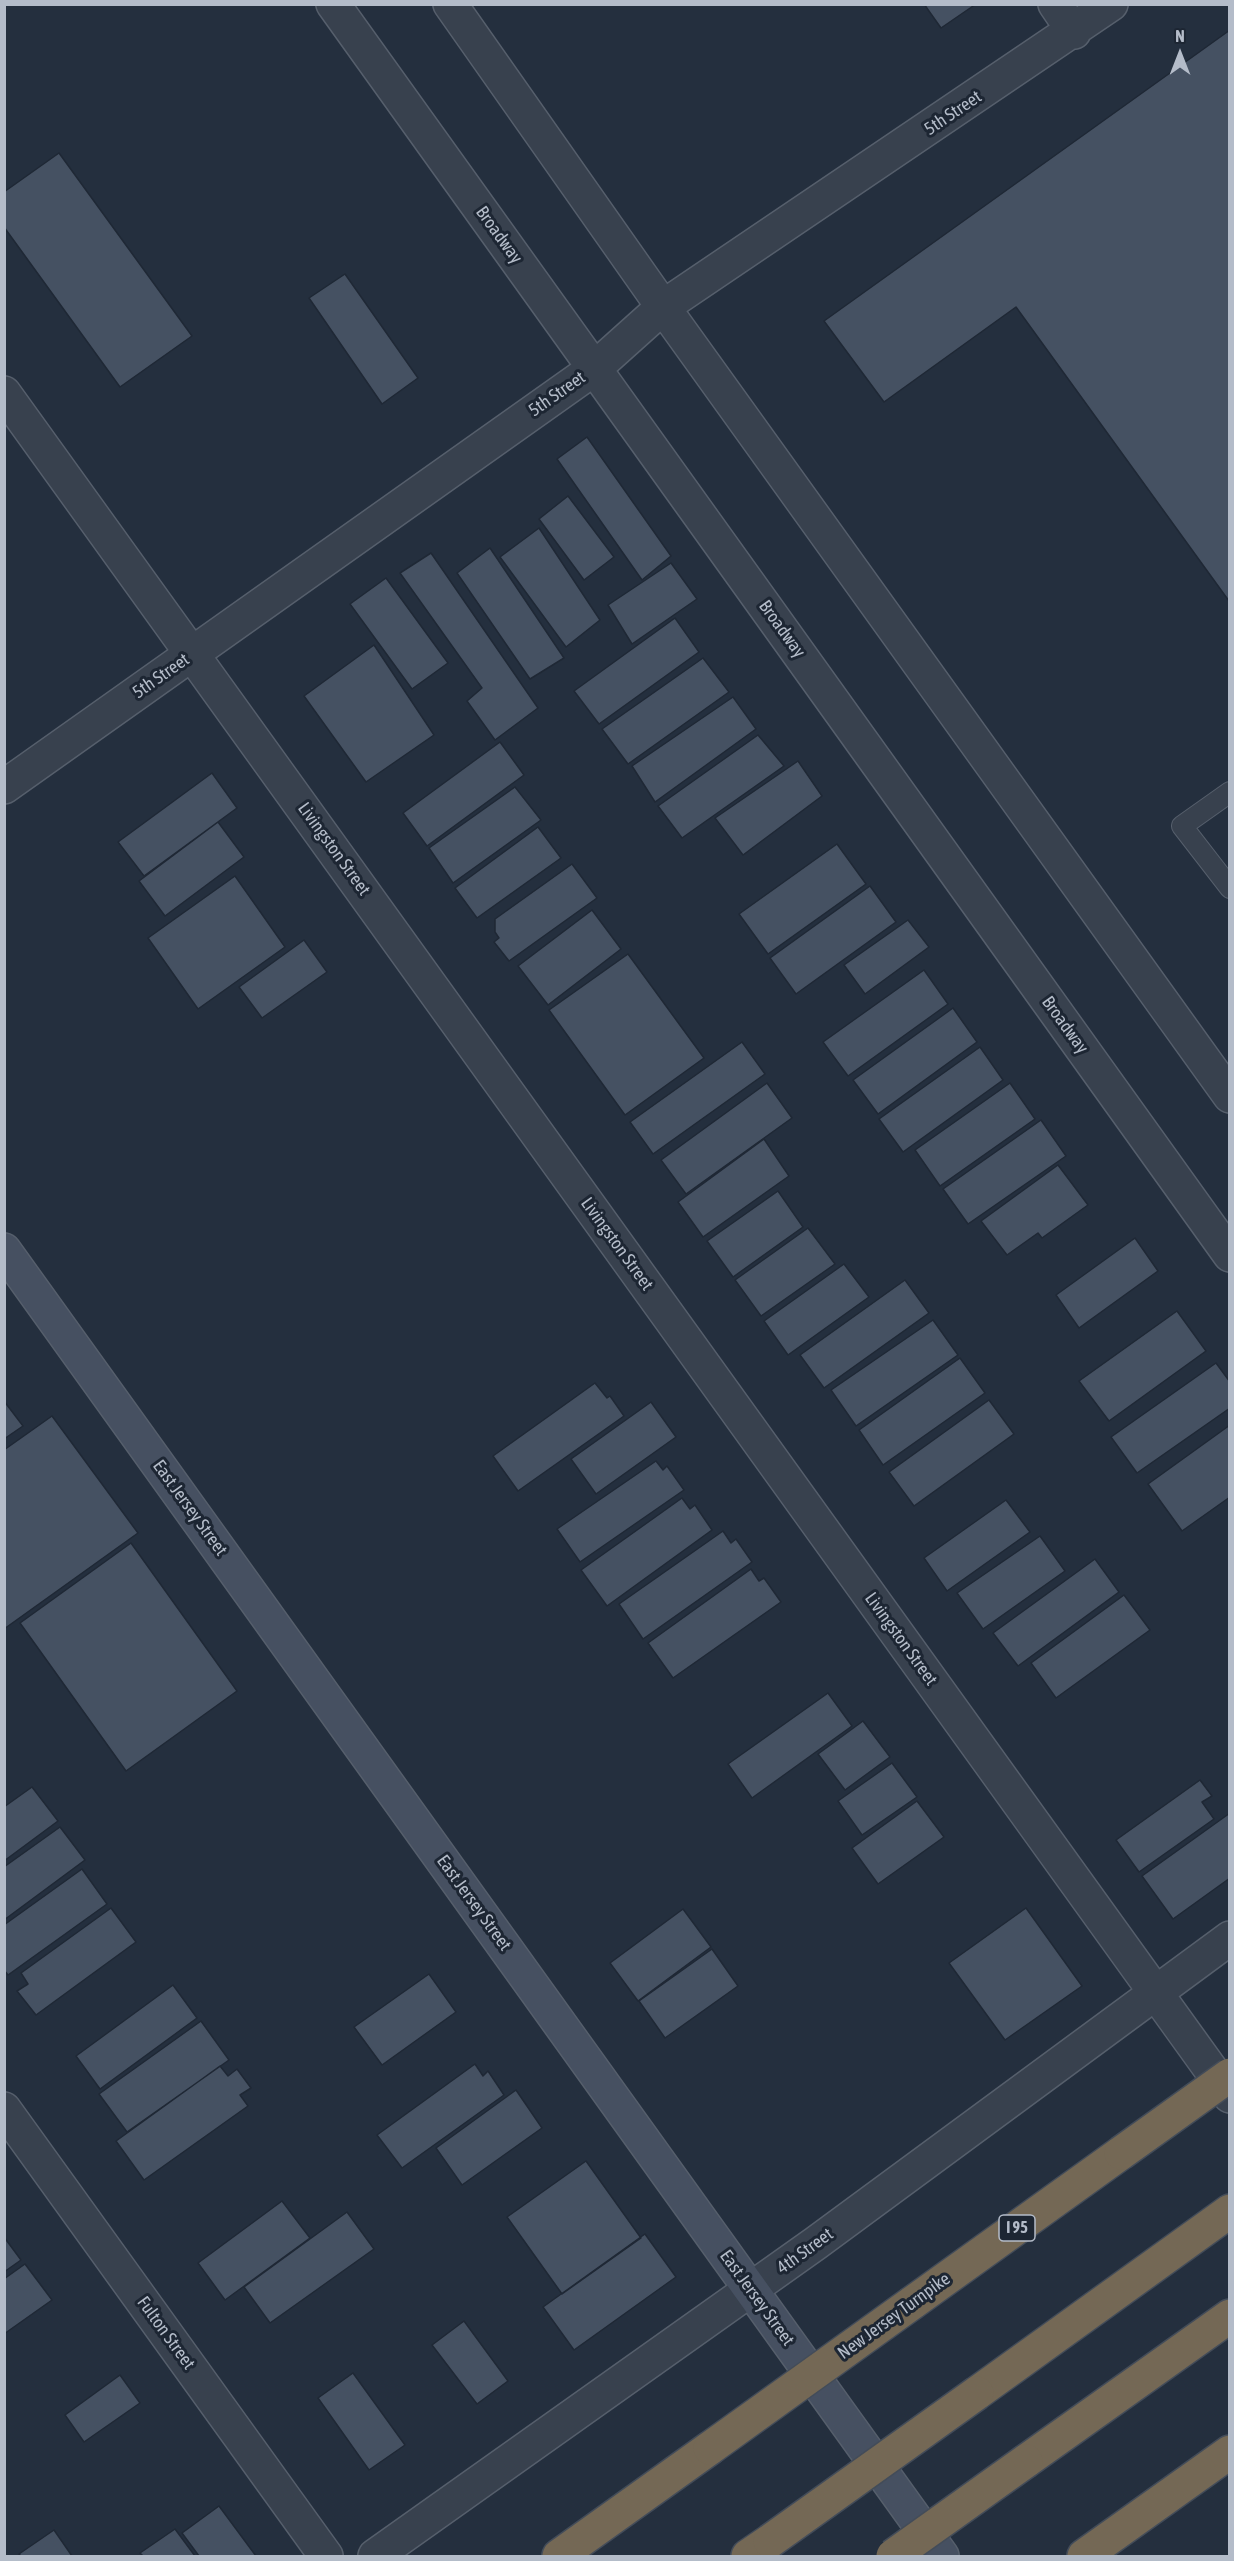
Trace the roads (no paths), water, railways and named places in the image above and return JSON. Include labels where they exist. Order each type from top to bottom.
[{"type":"highway","name":"New Jersey Turnpike","points":[[559,2556],[1230,2075]]},
{"type":"highway","points":[[759,2549],[1230,2211]]},
{"type":"highway","points":[[893,2556],[1230,2316]]},
{"type":"highway","points":[[1087,2554],[1230,2452]]},
{"type":"street","name":"Broadway","points":[[333,4],[1230,1255]]},
{"type":"street","points":[[450,4],[663,307],[1230,1096]]},
{"type":"street","points":[[1054,4],[1074,32]]},
{"type":"street","name":"5th Street","points":[[4,787],[595,368],[663,307],[1074,32],[1111,4]]},
{"type":"street","name":"Livingston Street","points":[[4,393],[1230,2096]]},
{"type":"street","name":"East Jersey Street","points":[[4,1250],[942,2556]]},
{"type":"street","name":"4th Street","points":[[375,2556],[751,2289],[1230,1938]]},
{"type":"street","name":"Fulton Street","points":[[4,2109],[326,2556]]},
{"type":"lane","points":[[1230,792],[1182,826],[1230,888]]}]
